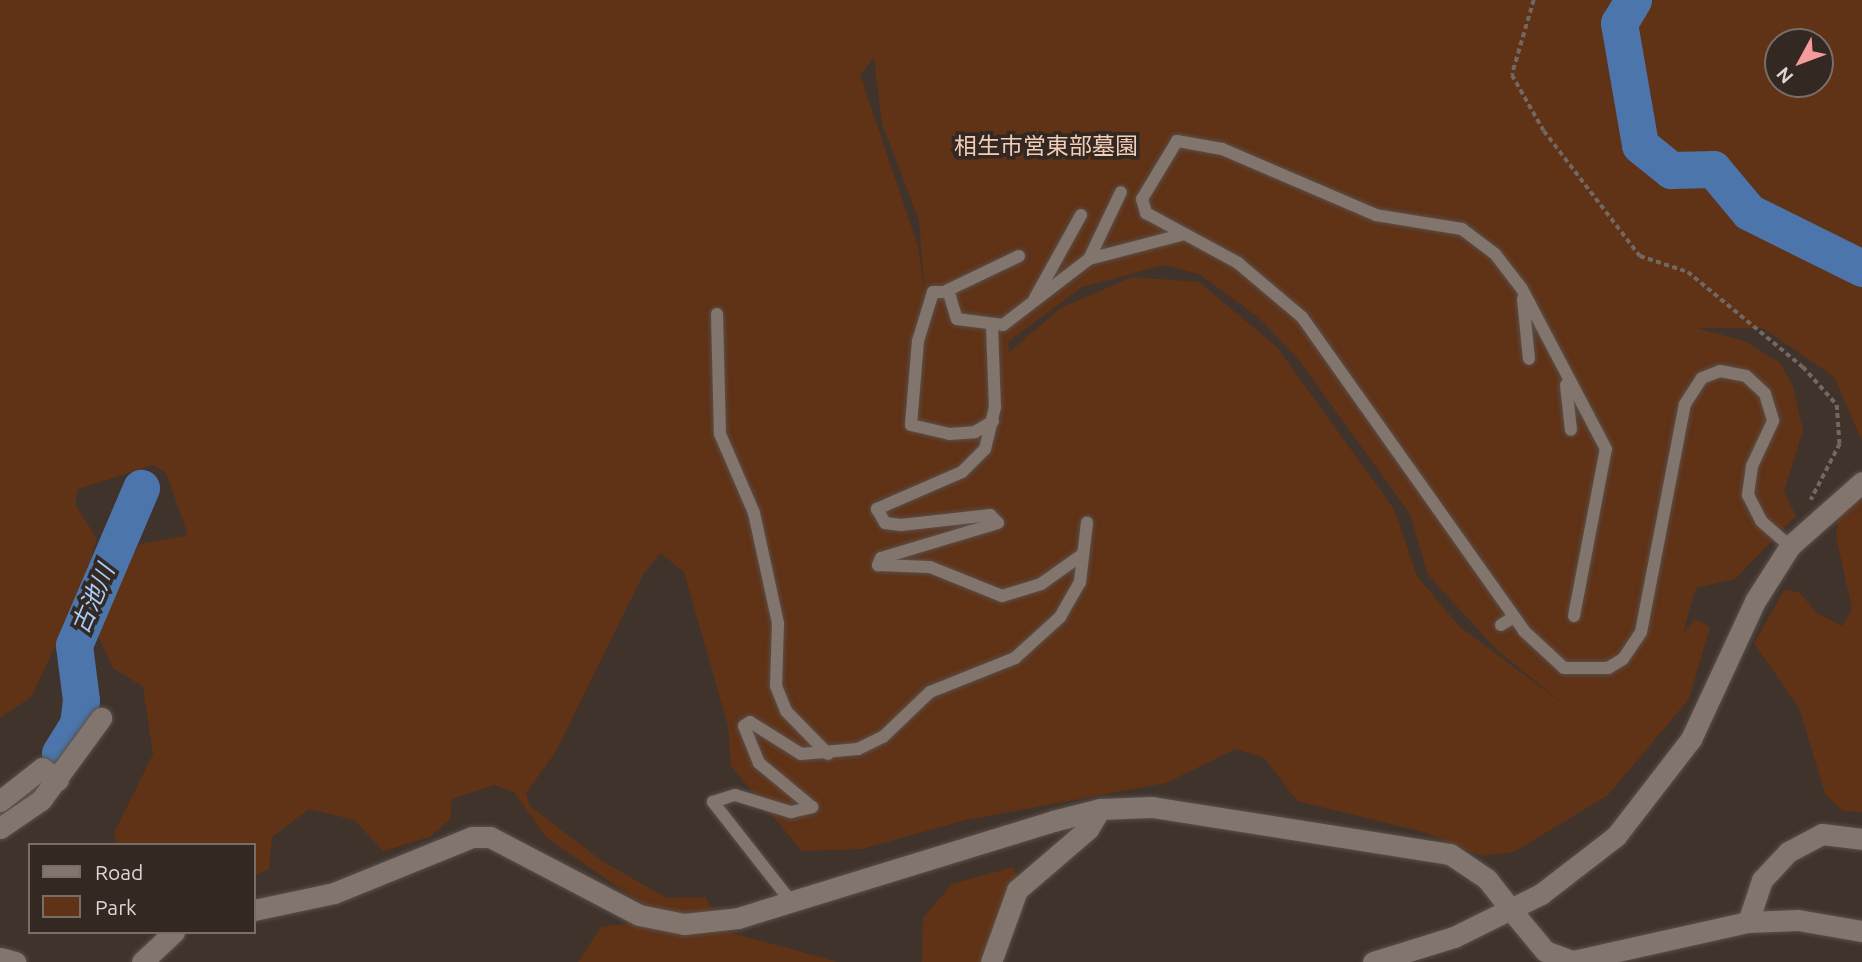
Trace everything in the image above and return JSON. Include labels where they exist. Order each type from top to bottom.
[{"type":"street","points":[[1373,962],[1454,937],[1511,910],[1584,864],[1663,782],[1790,546],[1821,512],[1862,482]]},
{"type":"street","points":[[0,828],[58,780],[101,718]]},
{"type":"street","points":[[0,800],[42,768],[58,780]]},
{"type":"street","points":[[991,962],[1017,890],[1088,829],[1100,809]]},
{"type":"street","points":[[256,910],[334,893],[472,838],[490,836],[639,915],[684,924],[793,904],[1100,809],[1223,816],[1450,854],[1487,879],[1545,951],[1573,961],[1748,922],[1798,920],[1862,931]]},
{"type":"street","points":[[1748,922],[1762,880],[1788,852],[1822,834],[1862,839]]},
{"type":"street","points":[[142,962],[172,934]]},
{"type":"street","points":[[0,958],[15,962]]},
{"type":"lane","points":[[1574,615],[1606,449],[1566,381],[1522,289],[1495,254],[1462,229],[1376,215],[1222,149],[1177,141],[1142,199],[1146,213],[1181,235],[1238,263],[1302,317],[1514,617],[1564,668],[1590,673],[1623,659],[1641,632],[1685,404],[1702,378],[1720,371],[1746,376],[1765,394],[1773,421],[1752,466],[1748,495],[1761,521],[1790,546]]},
{"type":"lane","points":[[1089,259],[1121,192]]},
{"type":"lane","points":[[1035,299],[1080,215]]},
{"type":"lane","points":[[947,292],[957,319],[992,326],[1003,325],[1089,259],[1181,235]]},
{"type":"lane","points":[[993,421],[975,432],[949,434],[911,425],[918,341],[933,292],[947,292],[1019,256]]},
{"type":"lane","points":[[1522,289],[1529,359]]},
{"type":"lane","points":[[717,314],[720,433],[754,513],[775,610],[776,687],[786,710],[828,754]]},
{"type":"lane","points":[[992,326],[993,421],[973,463],[887,502],[878,516],[901,525],[990,515],[998,523],[881,558],[878,565],[930,567],[1002,596],[1041,584],[1083,554]]},
{"type":"lane","points":[[1566,381],[1571,429]]},
{"type":"lane","points":[[793,904],[713,802],[735,795],[791,812],[812,807],[759,763],[744,726],[750,722],[801,754],[828,754],[883,737],[930,692],[1016,658],[1060,617],[1080,582],[1087,522]]},
{"type":"lane","points":[[1501,625],[1514,617]]},
{"type":"path","points":[[1534,0],[1513,75],[1544,131],[1640,257],[1688,272],[1803,367],[1837,405],[1840,444],[1809,498],[1821,512]]},
{"type":"green space","name":"相生市営東部墓園","points":[[0,0],[1862,0],[1862,441],[1834,377],[1763,328],[1696,328],[1745,341],[1780,363],[1793,386],[1803,431],[1784,491],[1796,516],[1735,579],[1696,588],[1683,633],[1695,619],[1710,627],[1689,699],[1608,795],[1514,852],[1482,856],[1423,832],[1297,801],[1264,758],[1236,749],[1166,783],[966,820],[862,849],[802,851],[731,766],[728,726],[684,572],[660,553],[643,575],[555,753],[526,793],[530,806],[602,861],[667,898],[705,897],[729,932],[838,962],[578,962],[601,927],[629,923],[640,903],[546,837],[514,792],[494,785],[452,799],[450,819],[430,837],[383,851],[354,820],[309,809],[272,837],[269,869],[256,875],[256,843],[116,843],[114,833],[153,754],[143,687],[113,668],[96,632],[116,575],[140,544],[188,535],[166,473],[153,465],[78,489],[75,504],[97,539],[80,595],[31,697],[0,718]],"holes":[[[874,58],[882,124],[919,220],[925,298],[918,246],[860,75]],[[1164,265],[1199,274],[1258,317],[1298,359],[1410,514],[1428,575],[1497,650],[1566,706],[1459,626],[1417,576],[1394,509],[1277,347],[1199,282],[1132,277],[1061,308],[1008,353],[1009,341],[1082,287]]]},
{"type":"green space","points":[[1862,497],[1862,812],[1843,811],[1825,794],[1800,710],[1754,643],[1784,590],[1799,592],[1817,613],[1842,626],[1852,609],[1836,536],[1839,513]]},
{"type":"green space","points":[[1013,867],[1020,881],[984,962],[922,962],[923,918],[952,884]]},
{"type":"waterway","points":[[1633,0],[1619,23],[1640,145],[1671,170],[1713,169],[1749,212],[1862,268]]},
{"type":"waterway","name":"古池川","points":[[60,753],[78,724],[81,700],[74,645],[141,488]]},
{"type":"waterway","name":"古池川","points":[[0,818],[45,778]]}]
